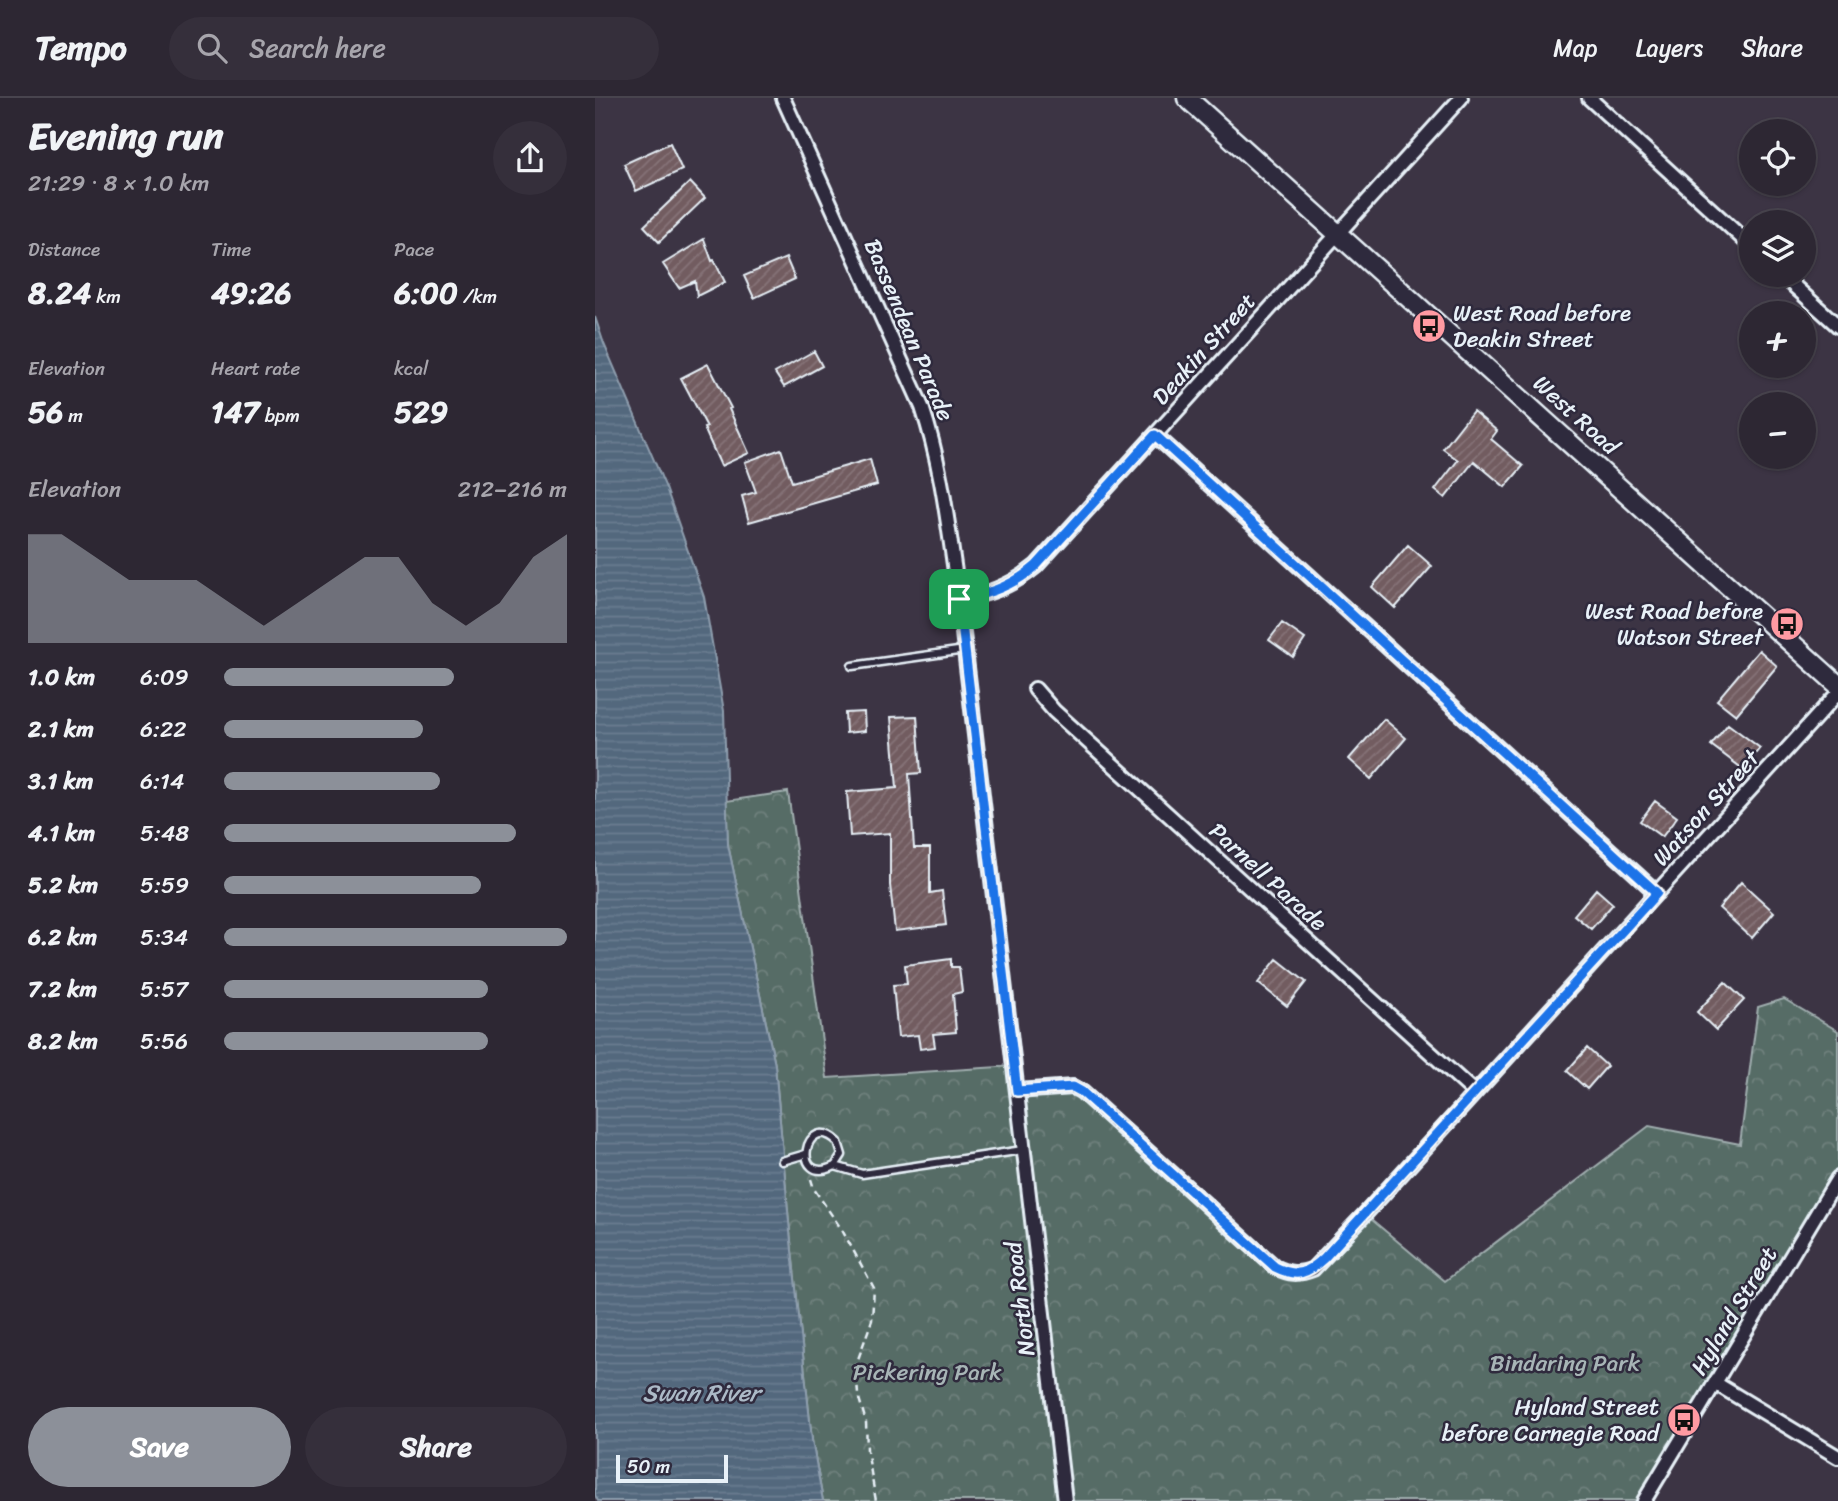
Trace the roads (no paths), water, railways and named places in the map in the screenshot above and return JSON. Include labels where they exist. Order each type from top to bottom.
[{"type":"street","name":"Bassendean Parade","points":[[783,98],[922,407],[932,435],[959,599],[1017,1091]]},
{"type":"street","name":"West Road","points":[[1187,98],[1838,685]]},
{"type":"street","name":"Deakin Street","points":[[959,599],[976,597],[1006,587],[1036,566],[1461,98]]},
{"type":"street","points":[[1589,98],[1739,235]]},
{"type":"street","points":[[1795,287],[1838,326]]},
{"type":"street","points":[[1155,435],[1657,893]]},
{"type":"street","name":"Parnell Parade","points":[[1035,689],[1054,711],[1475,1093]]},
{"type":"street","name":"Watson Street","points":[[1017,1091],[1073,1087],[1082,1092],[1275,1267],[1288,1273],[1302,1273],[1313,1269],[1838,693]]},
{"type":"street","name":"North Road","points":[[1017,1091],[1065,1501]]},
{"type":"street","name":"Hyland Street","points":[[1644,1501],[1838,1178]]},
{"type":"street","points":[[1715,1383],[1838,1457]]},
{"type":"lane","points":[[852,666],[965,650]]},
{"type":"lane","points":[[827,1135],[834,1138],[841,1148],[842,1155],[835,1167],[828,1170],[813,1167],[807,1158],[806,1147],[814,1137],[827,1135]]},
{"type":"lane","points":[[835,1167],[862,1174],[1024,1150]]},
{"type":"lane","points":[[782,1161],[807,1158]]},
{"type":"water","name":"Swan River","points":[[595,317],[666,488],[704,597],[724,711],[728,845],[775,1065],[812,1440],[823,1501],[598,1501],[595,1495]]},
{"type":"place","name":"West Road before Deakin Street","points":[[1429,326]]},
{"type":"place","name":"West Road before Watson Street","points":[[1787,624]]},
{"type":"place","name":"Hyland Street before Carnegie Road","points":[[1684,1420]]},
{"type":"park label","name":"Bindaring Park","points":[[1565,1363]]},
{"type":"park label","name":"Pickering Park","points":[[927,1372]]}]
